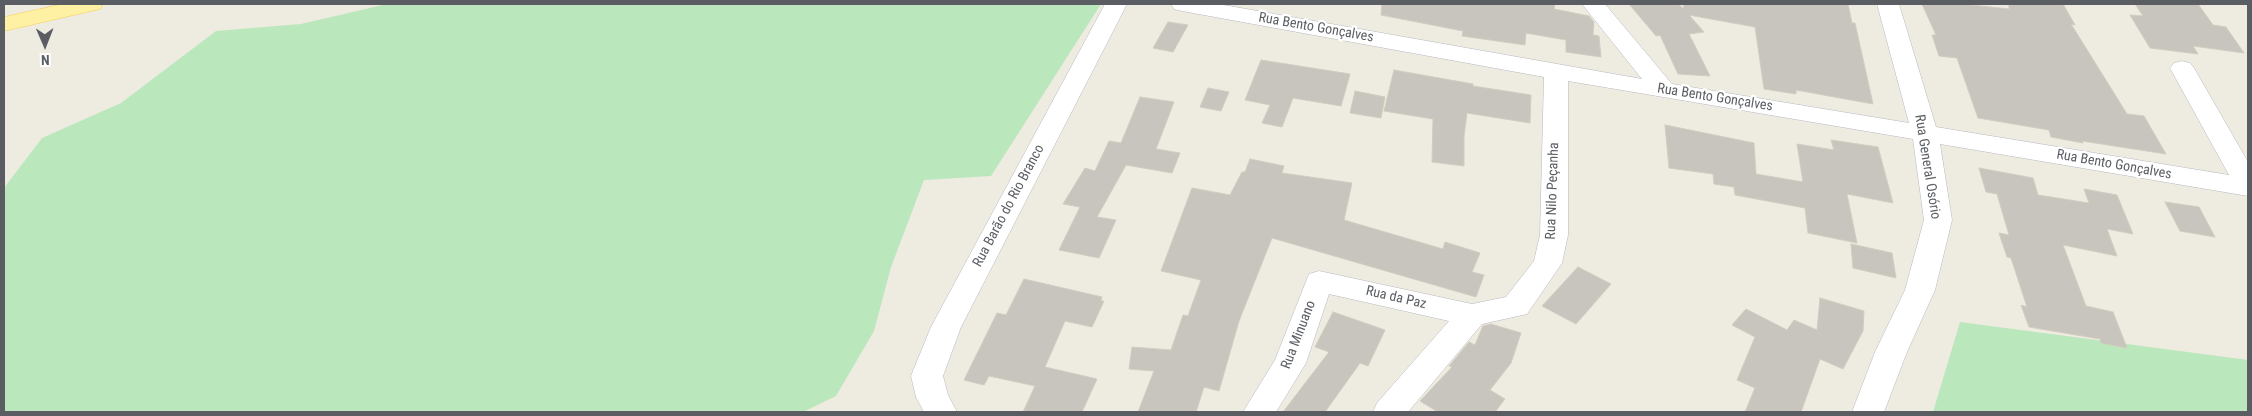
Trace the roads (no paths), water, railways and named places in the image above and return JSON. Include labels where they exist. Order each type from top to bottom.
[{"type":"main road","points":[[4,11],[37,4]]},
{"type":"main road","points":[[4,24],[92,4]]},
{"type":"street","name":"Rua Barão do Rio Branco","points":[[941,412],[932,397],[927,376],[946,327],[1116,4]]},
{"type":"street","name":"Rua Bento Gonçalves","points":[[1182,4],[1556,72],[2248,186]]},
{"type":"street","points":[[1593,4],[1663,89]]},
{"type":"street","name":"Rua General Osório","points":[[1868,412],[1891,352],[1920,290],[1938,220],[1925,133],[1888,4]]},
{"type":"street","points":[[2182,68],[2248,186]]},
{"type":"street","name":"Rua Nilo Peçanha","points":[[1472,315],[1516,306],[1548,263],[1554,235],[1556,72]]},
{"type":"street","name":"Rua da Paz","points":[[1319,281],[1472,315]]},
{"type":"street","name":"Rua Minuano","points":[[1259,412],[1290,364],[1319,281]]},
{"type":"street","points":[[1389,412],[1472,315]]}]
